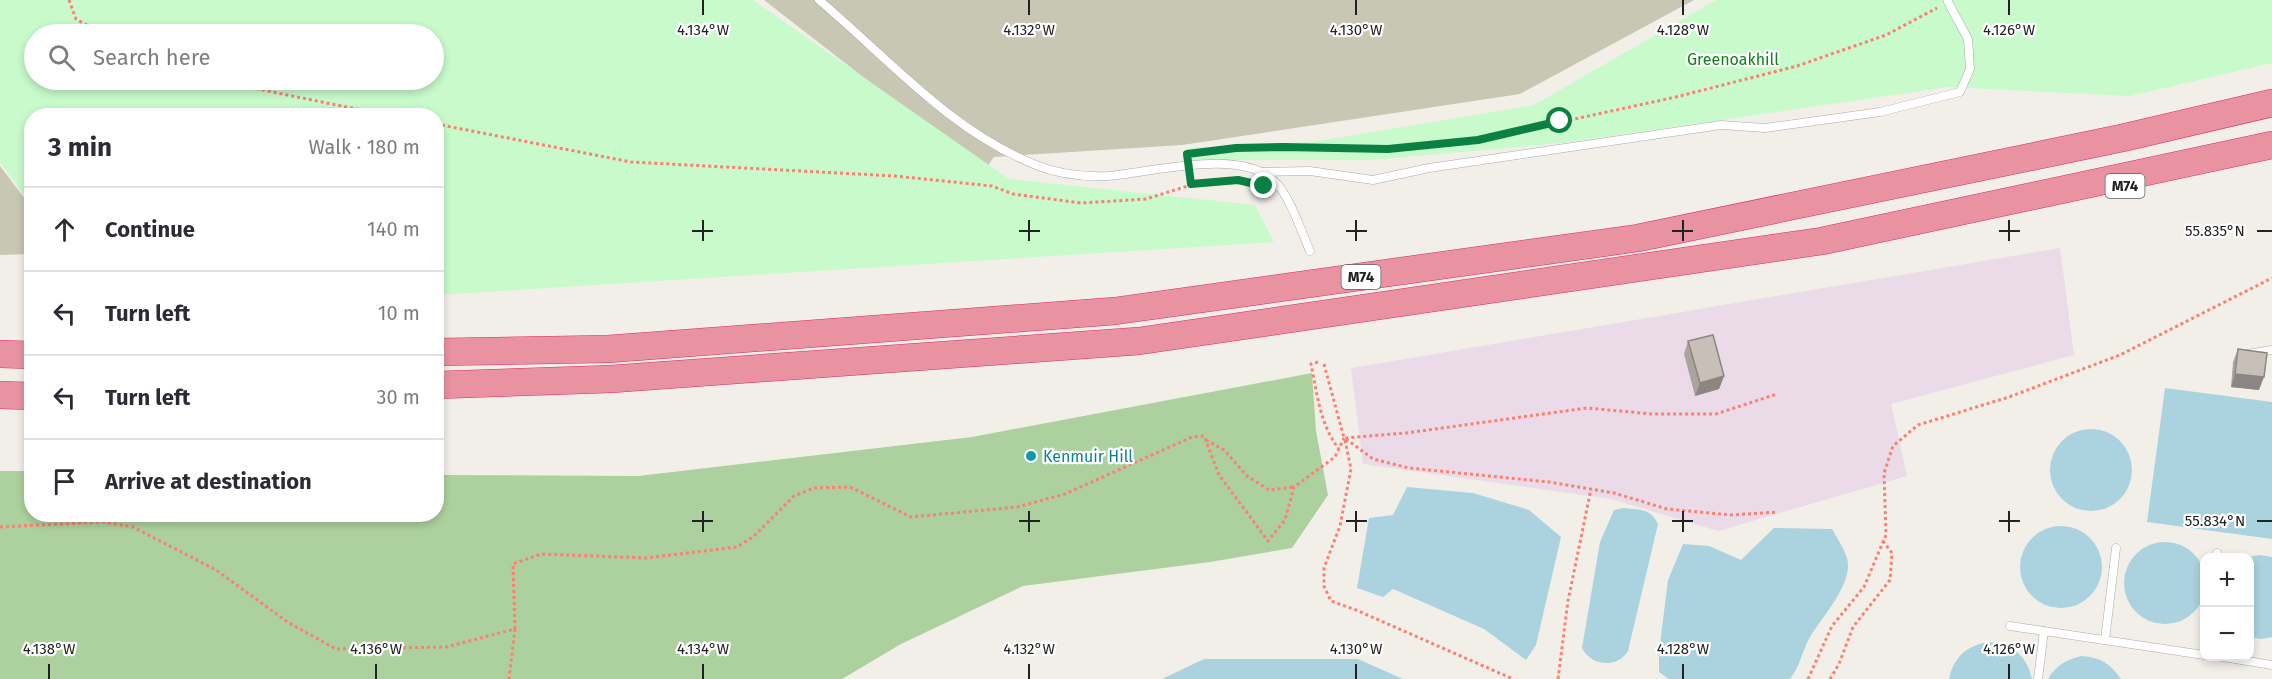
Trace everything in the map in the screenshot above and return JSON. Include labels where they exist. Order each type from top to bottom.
[{"type":"highway","name":"M74","points":[[444,352],[608,349],[1116,311],[1638,238],[2122,138],[2272,103]]},
{"type":"highway","name":"M74","points":[[444,385],[611,379],[1139,341],[1822,241],[1977,210],[2272,145]]},
{"type":"highway","name":"M74","points":[[1977,210],[2272,162]]},
{"type":"highway","points":[[0,354],[24,355]]},
{"type":"highway","points":[[0,395],[24,396]]},
{"type":"lane","points":[[819,0],[922,93],[987,140],[1035,165],[1068,175],[1089,176],[1109,176],[1189,166],[1227,164],[1247,166],[1261,172],[1278,184],[1310,251]]},
{"type":"lane","points":[[1261,172],[1310,171],[1373,180],[1429,168],[1721,125],[1765,128],[1880,112],[1960,92],[1970,69],[1968,39],[1948,2]]},
{"type":"lane","points":[[2244,354],[2272,350]]},
{"type":"lane","points":[[2105,640],[2115,549]]},
{"type":"lane","points":[[2010,626],[2200,654]]},
{"type":"lane","points":[[2038,679],[2044,631]]},
{"type":"lane","points":[[2244,661],[2272,665]]},
{"type":"path","points":[[69,0],[76,19],[85,24]]},
{"type":"path","points":[[1216,150],[1283,147],[1388,149],[1478,140],[1676,98],[1797,66],[1886,35],[1948,2]]},
{"type":"path","points":[[263,90],[352,108]]},
{"type":"path","points":[[444,126],[631,162],[895,176],[992,186],[1013,194],[1081,203],[1146,199],[1191,184],[1238,180],[1256,184]]},
{"type":"path","points":[[1189,166],[1191,184]]},
{"type":"path","points":[[1808,679],[1832,626],[1864,587],[1886,535],[1884,473],[1893,446],[1918,425],[2009,397],[2120,356],[2272,278]]},
{"type":"path","points":[[1318,362],[1311,364],[1319,405],[1331,439],[1339,449]]},
{"type":"path","points":[[1324,364],[1351,469],[1340,526],[1324,568],[1324,586],[1331,601],[1513,679]]},
{"type":"path","points":[[1344,438],[1406,433],[1587,408],[1652,414],[1716,414],[1777,394]]},
{"type":"path","points":[[509,679],[515,629],[513,564],[541,554],[646,558],[737,547],[754,536],[794,496],[814,488],[850,487],[912,517],[1017,507],[1065,495],[1192,437],[1204,436],[1219,475],[1268,541],[1286,520],[1294,487]]},
{"type":"path","points":[[1205,440],[1224,450],[1247,476],[1269,490],[1294,487],[1335,457],[1344,438]]},
{"type":"path","points":[[1344,438],[1373,459],[1409,468],[1550,482],[1614,493],[1667,509],[1731,515],[1778,513]]},
{"type":"path","points":[[1558,679],[1568,601],[1591,489]]},
{"type":"path","points":[[0,526],[103,522],[133,527],[216,570],[289,623],[336,649],[446,647],[515,629]]},
{"type":"path","points":[[1830,679],[1839,664],[1852,627],[1890,580],[1892,553],[1883,541]]},
{"type":"shaded area","points":[[764,0],[1694,0],[1520,94],[1182,145],[994,157],[984,171]]},
{"type":"shaded area","points":[[0,166],[24,198],[24,254],[0,255]]},
{"type":"shaded area","points":[[2060,248],[2074,355],[1891,404],[1907,476],[1718,531],[1611,499],[1363,464],[1351,368]]},
{"type":"green space","points":[[0,0],[753,0],[1009,179],[1255,205],[1274,242],[444,295],[444,108],[24,108],[24,195],[0,162]]},
{"type":"green space","name":"Greenoakhill","points":[[1716,0],[2272,0],[2272,63],[2130,96],[1949,87],[1561,143],[1372,160],[1188,160],[1186,148],[1313,142],[1534,105]]},
{"type":"green space","points":[[1312,373],[1316,431],[1328,495],[1292,548],[1210,562],[1023,586],[901,644],[842,679],[0,679],[0,471],[24,471],[24,522],[444,522],[444,475],[638,476],[972,437]]},
{"type":"water","points":[[2165,388],[2272,402],[2272,539],[2147,522]]},
{"type":"water","points":[[2083,429],[2099,429],[2114,436],[2125,447],[2132,462],[2129,486],[2120,499],[2099,511],[2083,511],[2068,504],[2057,493],[2050,478],[2050,462],[2057,447],[2068,436]]},
{"type":"water","points":[[1407,487],[1473,493],[1529,510],[1561,537],[1536,645],[1526,660],[1484,629],[1393,589],[1383,597],[1357,588],[1369,518],[1393,515]]},
{"type":"water","points":[[1623,508],[1648,512],[1658,524],[1628,651],[1617,661],[1604,663],[1591,659],[1582,648],[1600,542],[1614,510]]},
{"type":"water","points":[[2053,526],[2069,526],[2084,533],[2095,544],[2102,559],[2099,583],[2090,596],[2069,608],[2053,608],[2038,601],[2027,590],[2020,575],[2020,559],[2027,544],[2038,533]]},
{"type":"water","points":[[1774,528],[1832,529],[1847,558],[1848,568],[1842,589],[1810,637],[1790,679],[1669,679],[1659,672],[1659,652],[1668,580],[1683,544],[1709,546],[1741,560]]},
{"type":"water","points":[[2157,543],[2173,543],[2188,549],[2199,560],[2200,604],[2188,617],[2173,623],[2157,623],[2142,617],[2131,606],[2125,591],[2125,575],[2131,560],[2142,549]]},
{"type":"water","points":[[2254,556],[2272,557],[2272,637],[2261,639],[2254,638]]},
{"type":"water","points":[[1988,642],[2004,645],[2017,652],[2026,663],[2032,679],[1949,679],[1954,664],[1962,654],[1973,646]]},
{"type":"water","points":[[2082,656],[2104,662],[2121,679],[2048,679],[2062,663]]},
{"type":"water","points":[[1204,659],[1358,659],[1403,679],[1162,679]]},
{"type":"building","points":[[1713,335],[1724,376],[1700,383],[1688,341]]},
{"type":"building","points":[[2238,349],[2267,353],[2264,377],[2235,374]]},
{"type":"place","name":"Kenmuir Hill","points":[[1031,456]]},
{"type":"route","points":[[1264,186],[1238,180],[1191,184],[1187,154],[1236,148],[1388,149],[1478,140],[1560,121]]}]
